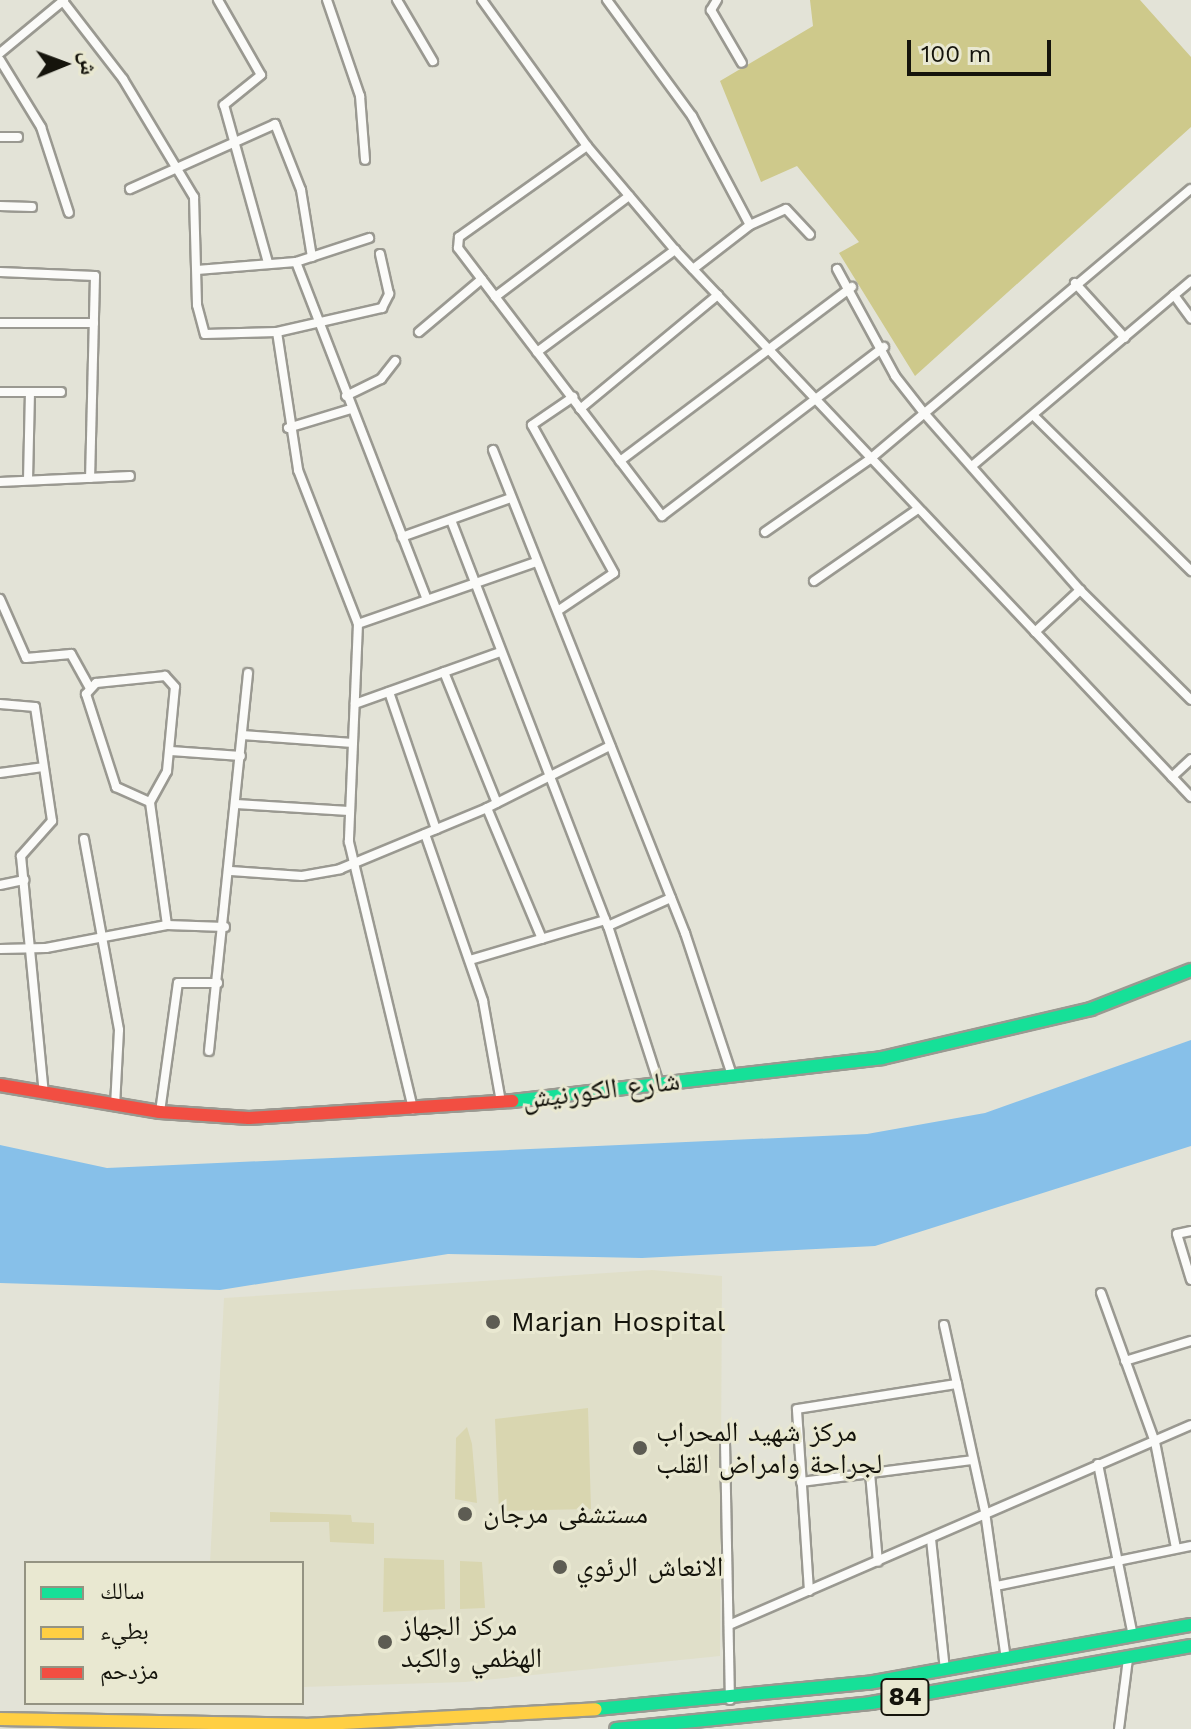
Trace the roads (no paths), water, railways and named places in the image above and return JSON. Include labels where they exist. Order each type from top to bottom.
[{"type":"main road","name":"شارع الكورنيش","points":[[0,1085],[160,1112],[249,1118],[414,1111],[882,1058],[1011,1031],[1191,970]]},
{"type":"main road","name":"84","points":[[0,1719],[305,1725],[730,1700],[945,1670],[1191,1625]]},
{"type":"main road","name":"84","points":[[616,1729],[681,1726],[871,1703],[1191,1646]]},
{"type":"street","points":[[0,53],[63,0],[123,79],[175,163],[198,214],[197,270],[205,334],[277,332],[317,325],[389,301],[380,254]]},
{"type":"street","points":[[218,0],[261,75],[224,105],[268,263]]},
{"type":"street","points":[[327,0],[360,96],[365,160]]},
{"type":"street","points":[[397,0],[433,61]]},
{"type":"street","points":[[482,0],[587,146],[675,250],[1191,797]]},
{"type":"street","points":[[607,0],[692,116],[750,225]]},
{"type":"street","points":[[717,0],[711,10],[742,63]]},
{"type":"street","points":[[0,60],[41,127],[69,213]]},
{"type":"street","points":[[130,189],[175,163],[235,139],[280,128],[312,257]]},
{"type":"street","points":[[0,137],[18,137]]},
{"type":"street","points":[[587,146],[459,237],[458,248],[620,461],[669,516],[884,347]]},
{"type":"street","points":[[765,532],[870,459],[1075,283],[1191,189]]},
{"type":"street","points":[[495,297],[629,196]]},
{"type":"street","points":[[0,206],[32,207]]},
{"type":"street","points":[[693,269],[750,225],[786,209],[810,235]]},
{"type":"street","points":[[197,270],[296,262],[369,238]]},
{"type":"street","points":[[537,352],[675,250]]},
{"type":"street","points":[[296,262],[317,325],[427,599]]},
{"type":"street","points":[[837,269],[852,287],[884,347],[895,376],[924,413],[1080,590],[1191,700]]},
{"type":"street","points":[[0,272],[89,272],[94,323],[90,478]]},
{"type":"street","points":[[419,332],[482,279]]},
{"type":"street","points":[[972,466],[1191,281]]},
{"type":"street","points":[[1075,283],[1125,338]]},
{"type":"street","points":[[620,461],[852,287]]},
{"type":"street","points":[[580,409],[718,295]]},
{"type":"street","points":[[1174,295],[1191,318]]},
{"type":"street","points":[[0,323],[94,323]]},
{"type":"street","points":[[277,332],[288,428],[358,624],[349,811],[354,863],[414,1111]]},
{"type":"street","points":[[346,396],[381,379],[395,361]]},
{"type":"street","points":[[0,392],[61,392]]},
{"type":"street","points":[[28,480],[30,392]]},
{"type":"street","points":[[559,610],[614,573],[532,425],[573,397]]},
{"type":"street","points":[[288,428],[351,409]]},
{"type":"street","points":[[1034,416],[1191,571]]},
{"type":"street","points":[[493,450],[671,898],[732,1075]]},
{"type":"street","points":[[0,482],[130,476]]},
{"type":"street","points":[[402,537],[511,498]]},
{"type":"street","points":[[814,581],[918,509]]},
{"type":"street","points":[[451,520],[606,923],[659,1084]]},
{"type":"street","points":[[358,624],[536,562]]},
{"type":"street","points":[[1035,632],[1080,590]]},
{"type":"street","points":[[0,599],[2,610],[26,658],[71,654],[89,687],[116,787],[150,802]]},
{"type":"street","points":[[355,704],[500,652]]},
{"type":"street","points":[[444,672],[497,803]]},
{"type":"street","points":[[209,1051],[231,871],[248,673]]},
{"type":"street","points":[[89,687],[172,679],[171,751],[150,802],[167,925]]},
{"type":"street","points":[[389,692],[436,829]]},
{"type":"street","points":[[0,704],[32,702],[51,828],[23,849],[24,880],[35,948],[44,1093]]},
{"type":"street","points":[[242,735],[353,743]]},
{"type":"street","points":[[231,871],[302,876],[354,863],[487,808],[610,746]]},
{"type":"street","points":[[171,751],[241,756]]},
{"type":"street","points":[[1172,777],[1191,759]]},
{"type":"street","points":[[0,773],[43,767]]},
{"type":"street","points":[[236,804],[349,811]]},
{"type":"street","points":[[487,808],[542,939]]},
{"type":"street","points":[[425,834],[470,960],[501,1102]]},
{"type":"street","points":[[84,839],[107,936],[119,1030],[115,1106]]},
{"type":"street","points":[[0,885],[24,880]]},
{"type":"street","points":[[470,960],[606,923],[671,898]]},
{"type":"street","points":[[0,949],[35,948],[167,925],[225,927]]},
{"type":"street","points":[[160,1112],[178,983],[218,983]]},
{"type":"street","points":[[1191,1231],[1177,1234],[1191,1280]]},
{"type":"street","points":[[1101,1293],[1155,1442],[1176,1548]]},
{"type":"street","points":[[944,1325],[985,1512],[1006,1660]]},
{"type":"street","points":[[1125,1361],[1191,1341]]},
{"type":"street","points":[[809,1591],[797,1409],[957,1384]]},
{"type":"street","points":[[729,1625],[1191,1425]]},
{"type":"street","points":[[725,1442],[730,1700]]},
{"type":"street","points":[[801,1482],[972,1460]]},
{"type":"street","points":[[1098,1464],[1133,1637]]},
{"type":"street","points":[[870,1473],[878,1562]]},
{"type":"street","points":[[931,1539],[945,1670]]},
{"type":"street","points":[[996,1586],[1117,1558],[1191,1546]]},
{"type":"street","points":[[1119,1729],[1128,1659]]},
{"type":"water","points":[[1191,1040],[1191,1146],[875,1246],[642,1258],[448,1254],[220,1290],[0,1283],[0,1145],[107,1168],[867,1134],[985,1113]]},
{"type":"place","name":"Marjan Hospital","points":[[493,1322]]},
{"type":"place","name":"مركز شهيد المحراب لجراحة وامراض القلب","points":[[640,1448]]},
{"type":"place","name":"مستشفى مرجان","points":[[465,1514]]},
{"type":"place","name":"الانعاش الرئوي","points":[[560,1567]]},
{"type":"place","name":"مركز الجهاز الهظمي والكبد","points":[[385,1642]]}]
